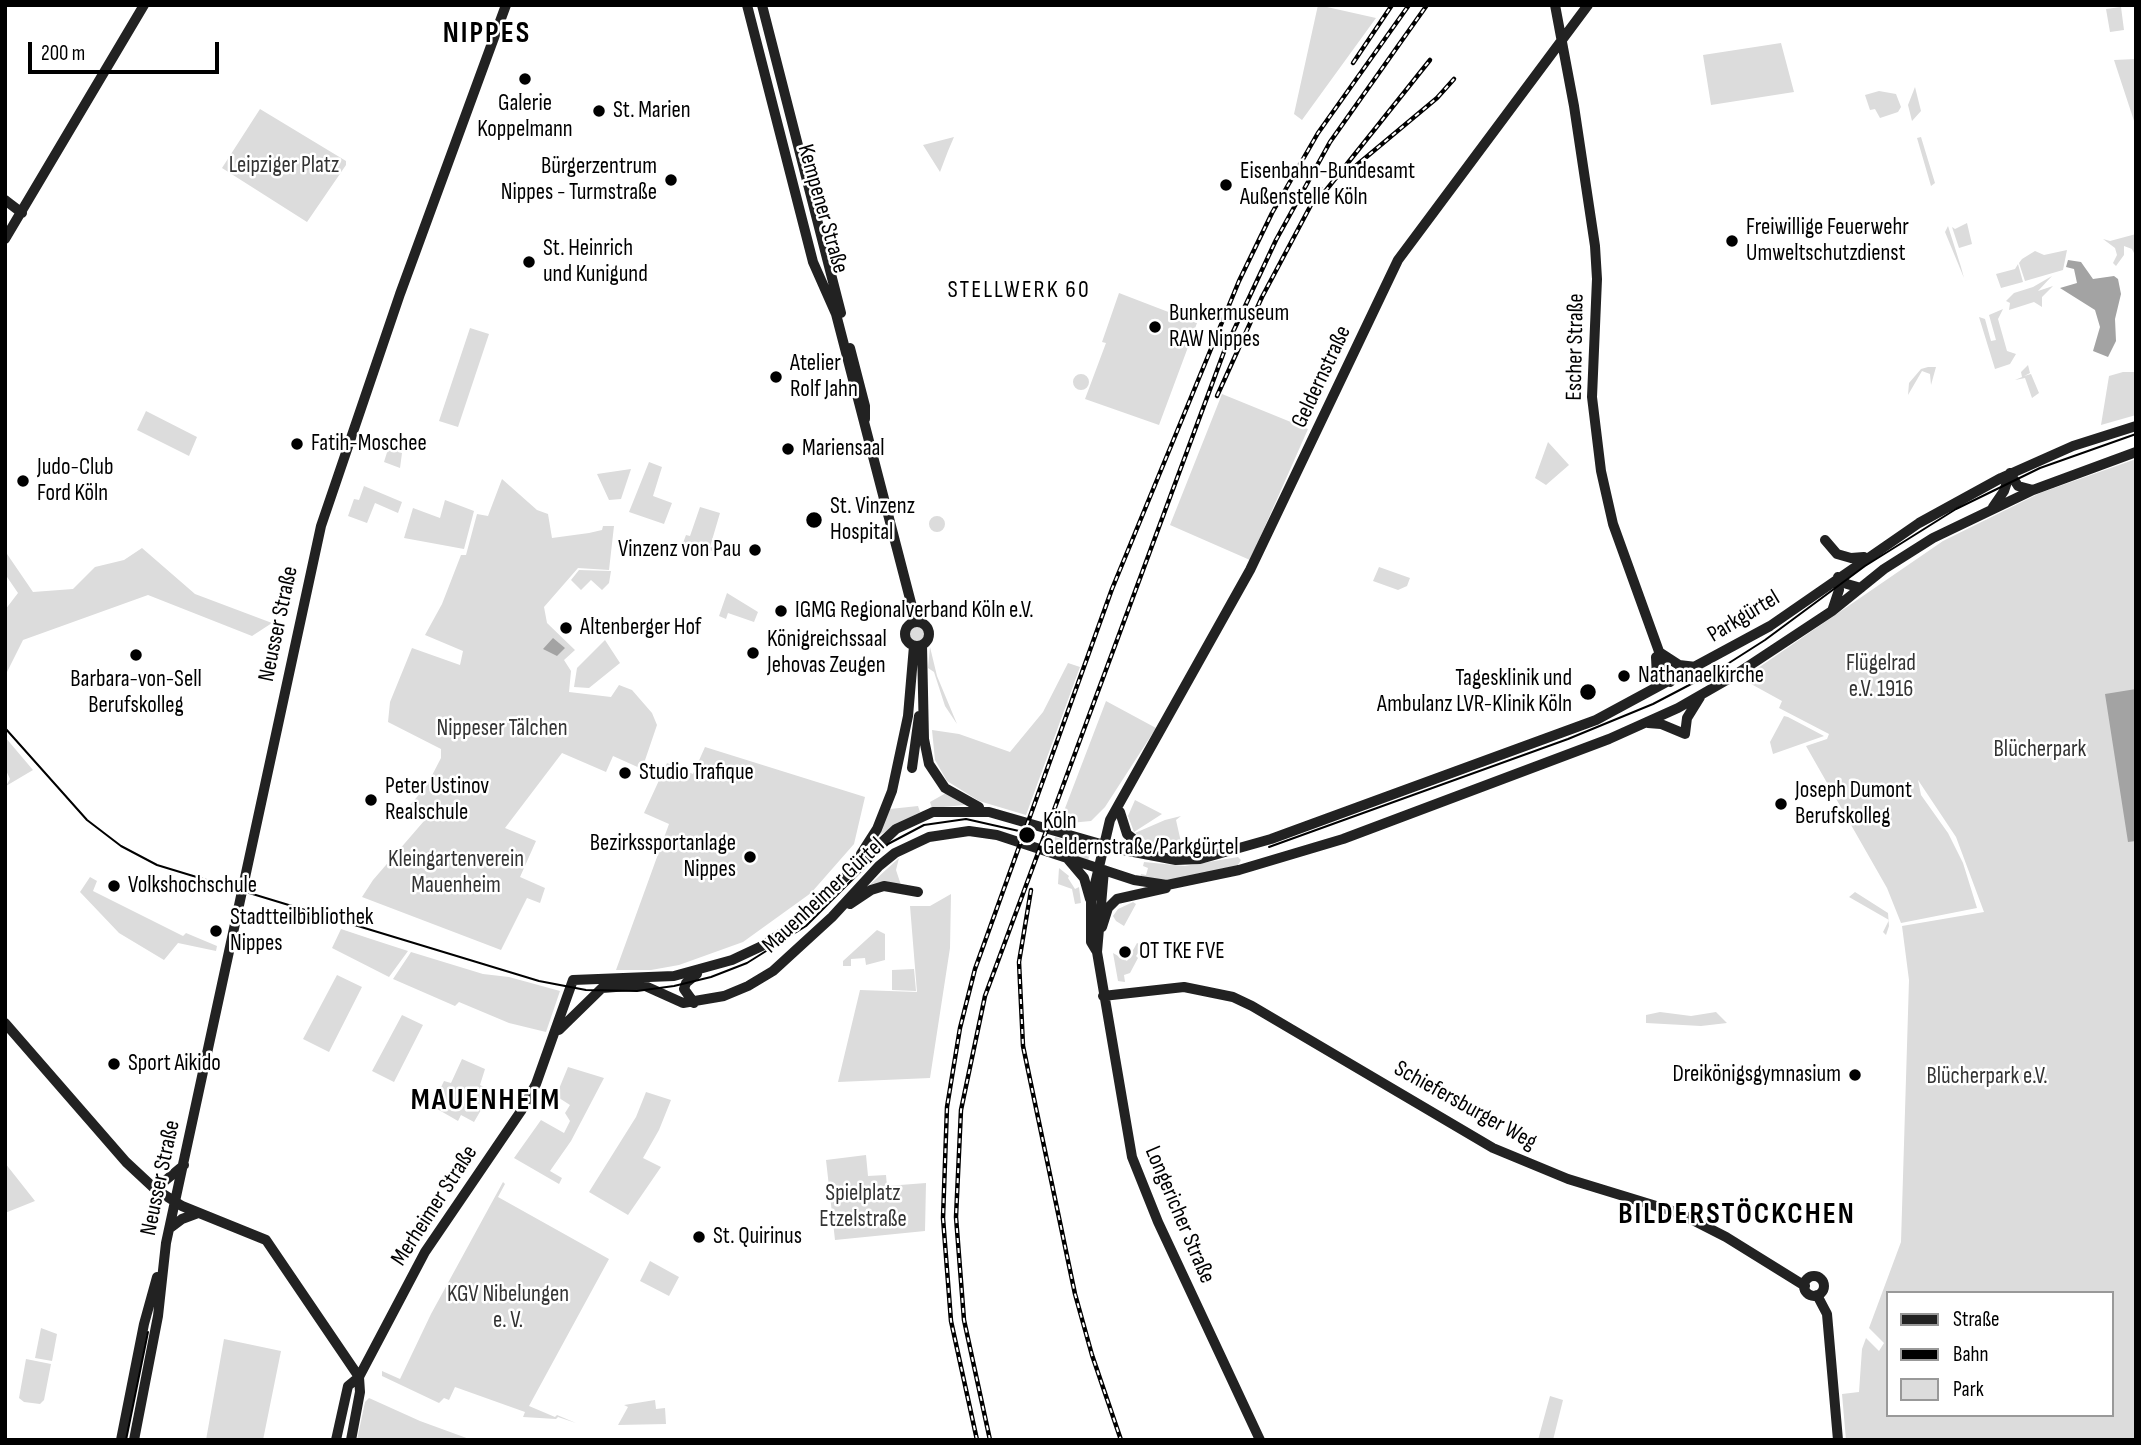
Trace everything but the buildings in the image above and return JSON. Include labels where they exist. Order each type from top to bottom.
[{"type":"main road","points":[[5,239],[144,5]]},
{"type":"main road","name":"Neusser Straße","points":[[121,1440],[144,1324],[161,1271],[296,629],[321,526],[400,293],[506,5]]},
{"type":"main road","name":"Kempener Straße","points":[[747,5],[813,262],[836,314],[857,405],[864,422],[916,622]]},
{"type":"main road","name":"Kempener Straße","points":[[762,5],[862,391],[864,422]]},
{"type":"main road","name":"Escher Straße","points":[[1555,5],[1595,246],[1597,279],[1592,397],[1601,471],[1613,524],[1670,682]]},
{"type":"main road","name":"Geldernstraße","points":[[1101,869],[1114,813],[1272,527],[1398,261],[1588,5]]},
{"type":"main road","points":[[5,200],[22,213]]},
{"type":"main road","name":"Parkgürtel","points":[[1106,845],[1157,857],[1200,859],[1236,850],[1596,720],[1770,626],[1865,557],[1919,523],[2010,473],[2073,446],[2136,426]]},
{"type":"main road","name":"Parkgürtel","points":[[1101,869],[1148,883],[1179,884],[1239,870],[1343,839],[1647,723],[1700,696],[1832,611],[1933,538],[2033,490],[2136,452]]},
{"type":"main road","points":[[2010,473],[2018,486],[2033,490]]},
{"type":"main road","points":[[1990,510],[2004,491],[2010,473]]},
{"type":"main road","points":[[1825,540],[1837,554],[1852,558],[1865,557]]},
{"type":"main road","points":[[1838,577],[1842,582],[1861,588]]},
{"type":"main road","points":[[1832,611],[1839,590],[1838,577]]},
{"type":"main road","name":"Kempener Straße","points":[[853,867],[877,829],[892,791],[908,716],[918,645],[929,638],[926,625],[916,622],[908,626],[905,635],[918,645],[923,684],[924,739],[931,768],[951,793],[989,812]]},
{"type":"main road","points":[[1655,646],[1672,662],[1696,667]]},
{"type":"main road","points":[[1655,646],[1657,677]]},
{"type":"main road","name":"Kempener Straße","points":[[912,768],[923,684]]},
{"type":"main road","points":[[1647,723],[1661,724],[1685,734],[1687,718],[1700,696]]},
{"type":"main road","name":"Geldernstraße","points":[[1106,845],[1129,790]]},
{"type":"main road","name":"Mauenheimer Gürtel","points":[[573,980],[674,976],[704,970],[764,945],[815,908],[853,867],[896,829],[933,812],[989,812],[1106,845]]},
{"type":"main road","points":[[1120,813],[1122,826],[1134,843],[1157,857]]},
{"type":"main road","name":"Mauenheimer Gürtel","points":[[556,1033],[602,988],[643,985],[675,1002],[694,1003],[724,996],[773,971],[832,917],[887,859],[929,837],[968,831],[982,833],[1101,869]]},
{"type":"main road","points":[[1236,850],[1245,855],[1239,870]]},
{"type":"main road","points":[[1067,857],[1084,878],[1091,901]]},
{"type":"main road","name":"Longericher Straße","points":[[1097,952],[1091,942],[1091,901],[1101,869]]},
{"type":"main road","name":"Longericher Straße","points":[[1101,869],[1097,952],[1122,1111],[1134,1165],[1260,1440]]},
{"type":"main road","points":[[1099,941],[1106,913],[1117,899],[1179,884]]},
{"type":"main road","points":[[832,917],[871,890],[884,886],[918,892]]},
{"type":"main road","points":[[694,1003],[686,994],[685,983],[704,970]]},
{"type":"main road","name":"Merheimer Straße","points":[[336,1440],[348,1386],[359,1377],[425,1252],[521,1111],[543,1069],[573,980]]},
{"type":"main road","name":"Schiefersburger Weg","points":[[1103,996],[1186,987],[1233,997],[1493,1148],[1568,1180],[1679,1213],[1726,1237],[1805,1286]]},
{"type":"main road","points":[[5,1023],[126,1161],[155,1189],[175,1203],[266,1240],[359,1377]]},
{"type":"main road","points":[[155,1189],[184,1165]]},
{"type":"main road","points":[[170,1228],[182,1219],[198,1213]]},
{"type":"main road","name":"Neusser Straße","points":[[134,1440],[158,1316],[161,1271]]},
{"type":"main road","points":[[1818,1277],[1824,1286],[1817,1295],[1809,1294],[1805,1286],[1808,1279],[1818,1277]]},
{"type":"main road","points":[[1817,1295],[1827,1314],[1838,1440]]},
{"type":"main road","name":"Merheimer Straße","points":[[351,1440],[360,1392],[359,1377]]},
{"type":"green space","points":[[1318,5],[1376,18],[1302,120],[1294,114]]},
{"type":"green space","points":[[2121,7],[2124,30],[2110,32],[2106,9]]},
{"type":"green space","points":[[1781,43],[1794,92],[1711,105],[1703,55]]},
{"type":"green space","points":[[2136,59],[2136,127],[2114,60]]},
{"type":"green space","points":[[1915,87],[1921,111],[1912,121],[1908,105]]},
{"type":"green space","points":[[1879,91],[1896,94],[1901,107],[1898,112],[1880,118],[1875,109],[1870,110],[1865,95]]},
{"type":"green space","name":"Leipziger Platz","points":[[260,109],[346,161],[346,165],[307,222],[222,168]]},
{"type":"green space","points":[[954,137],[948,151],[940,172],[923,145]]},
{"type":"green space","points":[[1921,137],[1935,183],[1931,186],[1917,138]]},
{"type":"green space","points":[[1967,223],[1972,244],[1959,248],[1952,227],[1955,229]]},
{"type":"green space","points":[[1948,226],[1961,267],[1964,278],[1945,232]]},
{"type":"green space","points":[[2136,234],[2136,257],[2132,249],[2124,246],[2124,255],[2116,266],[2113,263],[2117,255],[2115,248],[2103,239],[2110,241]]},
{"type":"green space","points":[[2067,250],[2063,270],[2025,281],[2019,263],[2022,259],[2035,251],[2044,255]]},
{"type":"green space","points":[[2018,264],[2023,282],[2001,288],[1996,274],[2015,269]]},
{"type":"green space","points":[[2052,276],[2038,291],[2053,286],[2042,297],[2042,307],[2034,302],[2009,310],[2010,303],[2006,301],[2014,293],[2033,287]]},
{"type":"green space","points":[[1119,293],[1197,323],[1159,425],[1085,399],[1106,343],[1102,342]]},
{"type":"green space","points":[[2003,309],[1998,319],[2007,351],[2016,354],[2010,364],[1995,369],[1979,317],[1985,319],[1991,341],[1996,340],[1989,315]]},
{"type":"green space","points":[[470,328],[489,334],[458,427],[439,421]]},
{"type":"green space","points":[[2028,365],[2030,373],[2024,376],[2031,374],[2039,393],[2032,398],[2025,378],[2015,380],[2022,377],[2021,372]]},
{"type":"green space","points":[[1936,367],[1931,385],[1930,374],[1922,371],[1908,395],[1909,383],[1921,369]]},
{"type":"green space","points":[[2136,372],[2136,415],[2101,425],[2109,376]]},
{"type":"green space","points":[[1078,374],[1084,374],[1089,382],[1087,388],[1078,390],[1073,385],[1073,379]]},
{"type":"green space","points":[[1222,394],[1308,429],[1250,560],[1170,525]]},
{"type":"green space","points":[[146,411],[197,437],[189,456],[137,430]]},
{"type":"green space","points":[[1548,442],[1569,465],[1546,485],[1535,478]]},
{"type":"green space","points":[[389,446],[402,453],[400,468],[384,462]]},
{"type":"green space","points":[[2136,459],[2136,1440],[1846,1440],[1842,1394],[1859,1392],[1862,1349],[1866,1338],[1879,1351],[1884,1343],[1869,1328],[1901,1242],[1909,980],[1902,926],[1984,912],[1956,837],[1918,780],[1921,795],[1948,833],[1963,863],[1977,908],[1901,923],[1887,888],[1806,746],[1827,739],[1829,734],[1779,708],[1782,701],[1742,679],[1943,541],[2040,493]]},
{"type":"green space","points":[[649,462],[662,467],[653,496],[672,503],[664,524],[629,512]]},
{"type":"green space","points":[[631,469],[621,499],[609,500],[597,474]]},
{"type":"green space","points":[[502,479],[537,510],[548,514],[552,538],[589,533],[602,530],[603,526],[614,526],[609,570],[578,568],[544,607],[547,623],[575,650],[564,660],[571,671],[569,692],[611,697],[619,685],[632,690],[652,713],[657,725],[642,769],[613,756],[606,772],[562,753],[505,828],[536,841],[520,877],[545,888],[540,903],[527,898],[501,950],[362,897],[373,880],[424,821],[406,810],[427,785],[441,758],[441,749],[388,722],[390,702],[412,648],[460,665],[463,651],[425,635],[442,604],[461,555],[466,555],[477,514],[488,516]]},
{"type":"green space","points":[[364,486],[402,502],[398,513],[375,503],[367,523],[348,516],[354,499],[359,500]]},
{"type":"green space","points":[[445,500],[474,511],[464,549],[404,538],[413,508],[440,518]]},
{"type":"green space","points":[[700,507],[720,513],[710,547],[714,548],[713,551],[683,543],[686,535],[690,536]]},
{"type":"green space","points":[[934,516],[940,516],[945,524],[943,530],[934,532],[929,527],[929,521]]},
{"type":"green space","points":[[142,548],[195,594],[272,623],[252,636],[148,595],[23,640],[5,676],[5,610],[18,593],[5,574],[5,551],[33,592],[73,589],[95,567],[124,560]]},
{"type":"green space","points":[[1379,567],[1410,578],[1407,586],[1398,590],[1373,581]]},
{"type":"green space","points":[[579,570],[611,571],[609,583],[602,590],[591,580],[581,590],[571,580]]},
{"type":"green space","points":[[727,593],[758,612],[754,622],[728,613],[726,619],[719,616]]},
{"type":"green space","points":[[915,626],[921,626],[926,634],[924,640],[915,642],[910,637],[910,631]]},
{"type":"green space","points":[[605,640],[620,663],[589,688],[574,687],[577,668]]},
{"type":"green space","points":[[930,647],[937,676],[957,724],[945,706],[934,672],[928,668]]},
{"type":"green space","points":[[1068,663],[1080,667],[1026,815],[979,801],[947,781],[935,760],[932,730],[959,734],[1010,752],[1043,712]]},
{"type":"green space","points":[[1106,701],[1156,728],[1105,807],[1091,821],[1059,824]]},
{"type":"green space","points":[[1784,716],[1824,736],[1773,754],[1770,742]]},
{"type":"green space","points":[[5,737],[33,770],[6,786],[10,779],[5,768]]},
{"type":"green space","name":"Bezirkssportanlage Nippes","points":[[705,747],[865,797],[854,844],[811,893],[743,942],[679,965],[651,970],[616,970],[669,824],[644,813],[667,763],[693,774]]},
{"type":"green space","points":[[946,793],[965,805],[932,808],[930,802]]},
{"type":"green space","points":[[1135,800],[1162,814],[1134,832],[1128,816]]},
{"type":"green space","points":[[918,806],[920,812],[878,836],[890,809]]},
{"type":"green space","points":[[1181,816],[1176,820],[1183,851],[1154,846],[1135,833],[1165,820]]},
{"type":"green space","points":[[1055,837],[1091,848],[1088,861],[1051,849]]},
{"type":"green space","points":[[1238,857],[1241,860],[1238,865],[1210,872],[1172,880],[1140,878],[1141,874],[1146,875],[1148,868],[1143,866],[1144,862],[1185,866]]},
{"type":"green space","points":[[899,858],[896,870],[901,885],[865,889]]},
{"type":"green space","points":[[1059,868],[1069,876],[1075,889],[1079,887],[1081,903],[1075,904],[1072,889],[1058,884]]},
{"type":"green space","points":[[90,877],[97,881],[93,891],[183,936],[186,933],[217,946],[216,951],[178,943],[164,960],[119,933],[80,892]]},
{"type":"green space","points":[[1855,892],[1888,913],[1889,920],[1849,897]]},
{"type":"green space","points":[[951,894],[950,948],[930,1078],[838,1082],[860,990],[917,992],[910,906],[930,906]]},
{"type":"green space","points":[[1133,902],[1136,904],[1124,926],[1113,916],[1118,909]]},
{"type":"green space","points":[[1889,921],[1889,926],[1886,935],[1883,932]]},
{"type":"green space","points":[[341,929],[408,951],[389,977],[332,948]]},
{"type":"green space","points":[[877,930],[885,934],[885,960],[866,965],[865,958],[851,959],[851,966],[843,966],[843,961]]},
{"type":"green space","points":[[1137,943],[1143,946],[1136,956],[1138,958],[1130,973],[1124,975],[1125,982],[1118,981],[1113,953],[1127,961]]},
{"type":"green space","points":[[411,952],[483,974],[509,977],[560,991],[546,1032],[509,1023],[459,1002],[455,1006],[393,979]]},
{"type":"green space","points":[[914,969],[916,991],[892,990],[892,970]]},
{"type":"green space","points":[[337,975],[362,987],[329,1052],[303,1039]]},
{"type":"green space","points":[[1660,1012],[1691,1016],[1716,1012],[1727,1023],[1701,1026],[1646,1023],[1646,1015]]},
{"type":"green space","points":[[402,1015],[423,1025],[394,1082],[372,1071]]},
{"type":"green space","points":[[462,1059],[485,1069],[480,1085],[492,1091],[474,1122],[461,1115],[458,1121],[432,1106],[444,1081],[451,1083]]},
{"type":"green space","points":[[568,1067],[604,1078],[571,1141],[550,1171],[562,1178],[559,1184],[514,1158],[541,1120],[564,1133],[570,1121],[565,1113],[570,1105],[556,1096]]},
{"type":"green space","points":[[646,1092],[671,1100],[659,1130],[643,1158],[661,1167],[628,1215],[589,1192],[636,1117]]},
{"type":"green space","name":"Spielplatz Etzelstraße","points":[[866,1155],[868,1176],[886,1175],[887,1186],[926,1183],[925,1231],[835,1240],[826,1160]]},
{"type":"green space","points":[[5,1163],[35,1201],[5,1213]]},
{"type":"green space","name":"KGV Nibelungen e. V.","points":[[503,1182],[505,1184],[498,1197],[609,1259],[529,1406],[576,1423],[558,1417],[556,1419],[523,1417],[525,1412],[455,1387],[449,1400],[444,1398],[439,1403],[382,1376],[382,1371],[400,1379],[431,1314]]},
{"type":"green space","points":[[650,1261],[679,1277],[669,1296],[640,1281]]},
{"type":"green space","points":[[41,1328],[57,1334],[52,1361],[35,1358]]},
{"type":"green space","points":[[224,1339],[281,1351],[263,1440],[206,1440]]},
{"type":"green space","points":[[26,1359],[51,1364],[44,1400],[40,1404],[24,1402],[19,1398]]},
{"type":"green space","points":[[1550,1396],[1563,1400],[1553,1440],[1538,1440]]},
{"type":"green space","points":[[369,1398],[472,1440],[357,1440],[365,1402]]},
{"type":"green space","points":[[655,1400],[656,1409],[665,1408],[666,1424],[618,1425],[628,1407],[624,1405]]},
{"type":"shaded area","points":[[2068,260],[2081,262],[2093,279],[2114,276],[2118,279],[2121,294],[2115,319],[2116,341],[2108,357],[2093,351],[2100,327],[2095,310],[2060,288],[2077,283],[2074,269],[2066,267]]},
{"type":"shaded area","points":[[553,638],[565,648],[557,656],[543,649]]},
{"type":"shaded area","points":[[2136,689],[2136,841],[2128,842],[2105,694]]},
{"type":"tram line","points":[[1269,847],[1568,739],[1653,704],[1718,670],[1765,640],[1865,566],[1956,509],[2040,468],[2136,434]]},
{"type":"tram line","points":[[5,728],[87,820],[121,846],[157,865],[539,981],[586,990],[637,991],[674,986],[711,977],[747,963],[806,926],[888,844],[924,825],[966,819],[1019,831]]},
{"type":"tram line","points":[[126,1440],[148,1332]]},
{"type":"railway","points":[[1353,63],[1392,5]]},
{"type":"railway","points":[[977,1440],[951,1321],[943,1218],[947,1107],[960,1028],[975,969],[1112,589],[1239,281],[1272,213],[1318,133],[1409,5]]},
{"type":"railway","points":[[990,1440],[964,1320],[956,1217],[961,1110],[985,996],[1225,349],[1276,240],[1330,142],[1427,5]]},
{"type":"railway","points":[[1319,199],[1430,60]]},
{"type":"railway","points":[[1346,174],[1437,98],[1454,79]]},
{"type":"railway","points":[[1217,396],[1262,297],[1320,188]]},
{"type":"railway","points":[[1031,890],[1019,962],[1023,1046],[1075,1294],[1092,1355],[1121,1440]]},
{"type":"place","name":"Galerie Koppelmann","points":[[525,79]]},
{"type":"place","name":"St. Marien","points":[[599,111]]},
{"type":"place","name":"Bürgerzentrum Nippes - Turmstraße","points":[[671,180]]},
{"type":"place","name":"Eisenbahn-Bundesamt Außenstelle Köln","points":[[1226,185]]},
{"type":"place","name":"Freiwillige Feuerwehr Umweltschutzdienst","points":[[1732,241]]},
{"type":"place","name":"St. Heinrich und Kunigund","points":[[529,262]]},
{"type":"place","name":"Bunkermuseum RAW Nippes","points":[[1155,327]]},
{"type":"place","name":"Atelier Rolf Jahn","points":[[776,377]]},
{"type":"place","name":"Fatih-Moschee","points":[[297,444]]},
{"type":"place","name":"Mariensaal","points":[[788,449]]},
{"type":"place","name":"Judo-Club Ford Köln","points":[[23,481]]},
{"type":"place","name":"St. Vinzenz Hospital","points":[[814,520]]},
{"type":"place","name":"Vinzenz von Pau","points":[[755,550]]},
{"type":"place","name":"IGMG Regionalverband Köln e.V.","points":[[781,611]]},
{"type":"place","name":"Altenberger Hof","points":[[566,628]]},
{"type":"place","name":"Königreichssaal Jehovas Zeugen","points":[[753,653]]},
{"type":"place","name":"Barbara-von-Sell Berufskolleg","points":[[136,655]]},
{"type":"place","name":"Nathanaelkirche","points":[[1624,676]]},
{"type":"place","name":"Tagesklinik und Ambulanz LVR-Klinik Köln","points":[[1588,692]]},
{"type":"place","name":"Studio Trafique","points":[[625,773]]},
{"type":"place","name":"Peter Ustinov Realschule","points":[[371,800]]},
{"type":"place","name":"Joseph Dumont Berufskolleg","points":[[1781,804]]},
{"type":"place","name":"Köln Geldernstraße/Parkgürtel","points":[[1027,835]]},
{"type":"place","name":"Bezirkssportanlage Nippes","points":[[750,857]]},
{"type":"place","name":"Volkshochschule","points":[[114,886]]},
{"type":"place","name":"Stadtteilbibliothek Nippes","points":[[216,931]]},
{"type":"place","name":"OT TKE FVE","points":[[1125,952]]},
{"type":"place","name":"Sport Aikido","points":[[114,1064]]},
{"type":"place","name":"Dreikönigsgymnasium","points":[[1855,1075]]},
{"type":"place","name":"St. Quirinus","points":[[699,1237]]},
{"type":"district","name":"NIPPES","points":[[487,34]]},
{"type":"district","name":"STELLWERK 60","points":[[1019,291]]},
{"type":"district","name":"MAUENHEIM","points":[[486,1101]]},
{"type":"district","name":"BILDERSTÖCKCHEN","points":[[1737,1215]]},
{"type":"park label","name":"Flügelrad e.V. 1916","points":[[1881,677]]},
{"type":"park label","name":"Nippeser Tälchen","points":[[502,729]]},
{"type":"park label","name":"Blücherpark","points":[[2040,750]]},
{"type":"park label","name":"Kleingartenverein Mauenheim","points":[[456,873]]},
{"type":"park label","name":"Blücherpark e.V.","points":[[1987,1077]]}]
